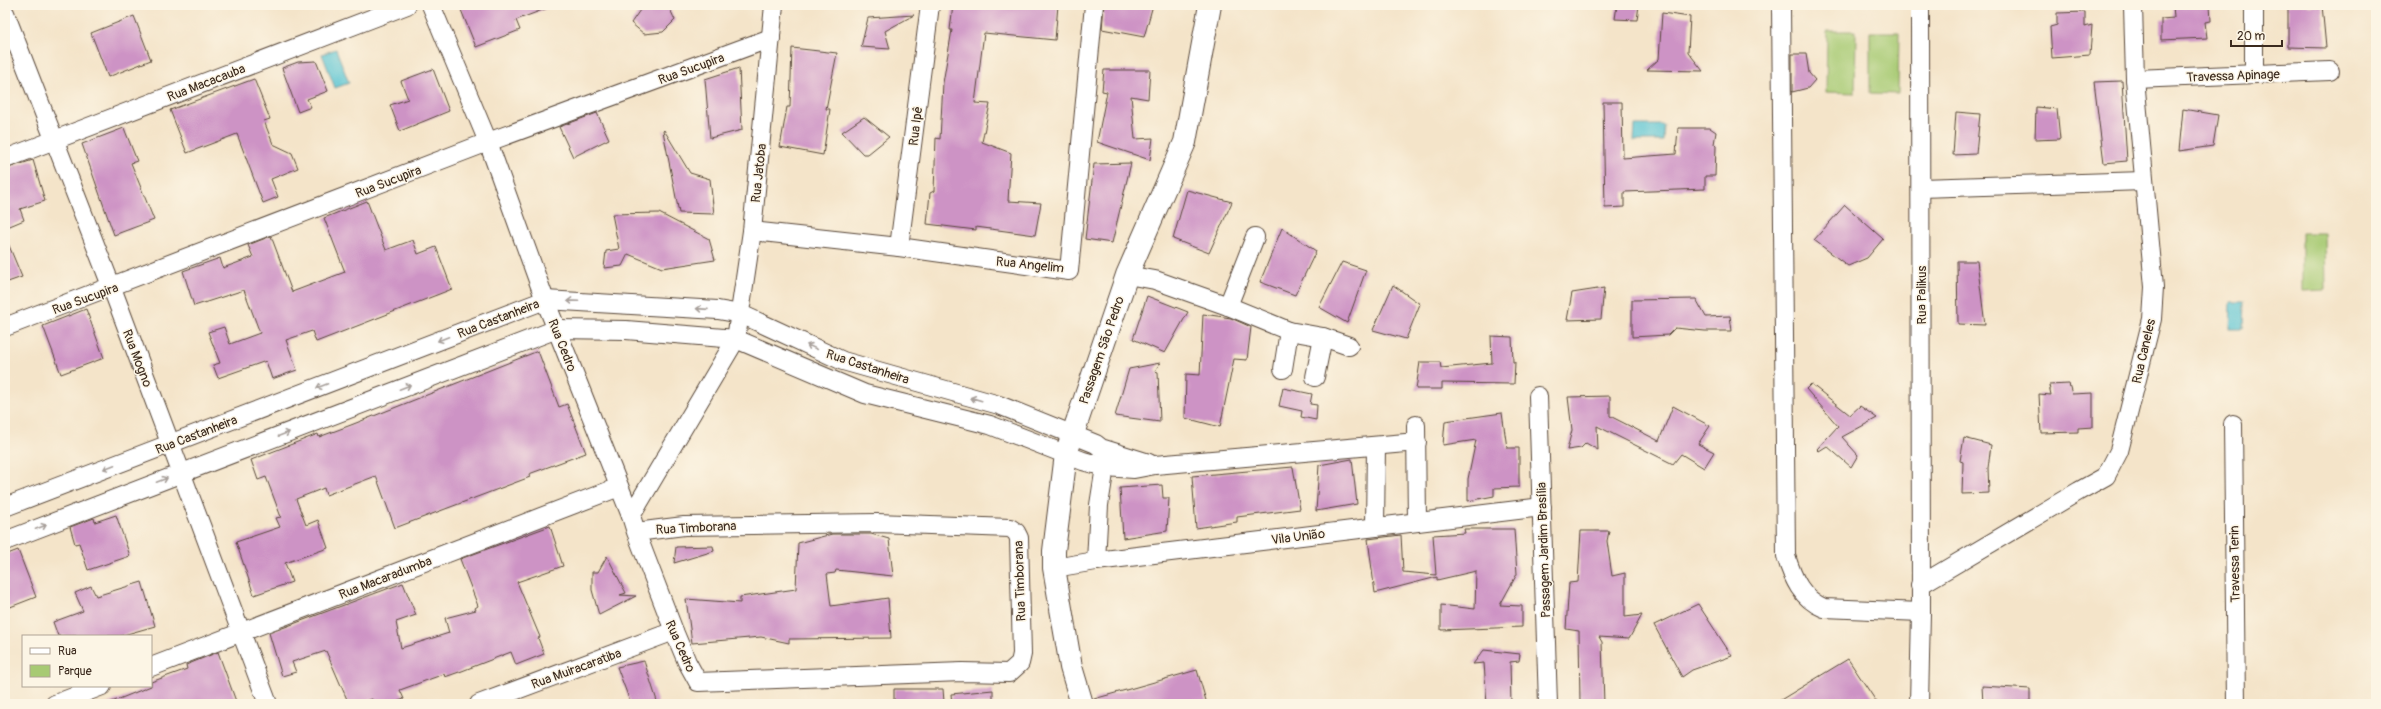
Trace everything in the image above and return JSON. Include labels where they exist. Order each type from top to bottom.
[{"type":"street","name":"Rua Macacauba","points":[[5,159],[407,5]]},
{"type":"street","name":"Rua Cedro","points":[[431,5],[488,142],[545,300],[674,631],[687,662],[698,682]]},
{"type":"street","points":[[765,5],[772,31]]},
{"type":"street","name":"Rua Jatoba","points":[[633,524],[736,339],[741,314],[752,231],[774,5]]},
{"type":"street","name":"Rua Ipê","points":[[900,247],[930,5]]},
{"type":"street","name":"Rua Angelim","points":[[752,231],[900,247],[1070,271],[1094,5]]},
{"type":"street","name":"Passagem São Pedro","points":[[1082,704],[1071,668],[1054,568],[1054,550],[1069,445],[1127,275],[1185,142],[1210,5]]},
{"type":"street","points":[[1780,5],[1786,556],[1793,578],[1803,593],[1813,604],[1824,608],[1921,612]]},
{"type":"street","name":"Rua Palikus","points":[[1919,704],[1921,612],[1920,5]]},
{"type":"street","name":"Rua Caneles","points":[[1920,585],[2106,476],[2119,452],[2152,319],[2154,287],[2135,79],[2133,5]]},
{"type":"street","points":[[2254,5],[2254,74]]},
{"type":"street","name":"Rua Mogno","points":[[5,13],[112,288],[268,704]]},
{"type":"street","name":"Rua Sucupira","points":[[5,327],[112,288],[772,31]]},
{"type":"street","name":"Travessa Apinage","points":[[2135,79],[2330,71]]},
{"type":"street","points":[[1921,188],[2144,181]]},
{"type":"street","points":[[1228,306],[1255,237]]},
{"type":"street","points":[[1127,275],[1155,280],[1228,306],[1289,331],[1323,337],[1349,346]]},
{"type":"street","name":"Rua Castanheira","points":[[5,507],[545,300],[718,310],[741,314],[843,361],[1000,406],[1069,445]]},
{"type":"street","name":"Rua Castanheira","points":[[5,542],[557,329],[626,330],[736,339],[865,394],[1069,445]]},
{"type":"street","points":[[1283,369],[1289,331]]},
{"type":"street","points":[[1315,376],[1323,337]]},
{"type":"street","name":"Passagem Jardim Brasília","points":[[1538,396],[1548,704]]},
{"type":"street","points":[[990,425],[1000,406]]},
{"type":"street","points":[[1416,424],[1417,522]]},
{"type":"street","name":"Travessa Terin","points":[[2233,424],[2236,704]]},
{"type":"street","points":[[1069,445],[1105,467],[1134,469],[1155,464],[1417,442]]},
{"type":"street","points":[[1069,445],[1101,448],[1155,464]]},
{"type":"street","points":[[1375,527],[1376,446]]},
{"type":"street","points":[[1096,561],[1099,505],[1105,467]]},
{"type":"street","name":"Rua Macaradumba","points":[[152,667],[619,487]]},
{"type":"street","name":"Vila União","points":[[1054,568],[1096,561],[1542,507]]},
{"type":"street","name":"Rua Timborana","points":[[633,524],[684,526],[877,523],[1000,526],[1010,528],[1016,532],[1019,538],[1022,654],[1020,664],[1010,673],[962,672],[698,682]]},
{"type":"street","name":"Rua Muiracaratiba","points":[[479,704],[674,631]]},
{"type":"street","points":[[55,704],[99,687]]},
{"type":"green space","points":[[1827,31],[1856,31],[1855,93],[1826,92]]},
{"type":"green space","points":[[1870,32],[1899,32],[1898,94],[1870,93]]},
{"type":"green space","points":[[2302,233],[2325,233],[2326,290],[2302,291]]},
{"type":"water","points":[[336,49],[349,83],[335,88],[322,54]]},
{"type":"water","points":[[1635,125],[1664,125],[1663,141],[1634,141]]},
{"type":"water","points":[[2231,302],[2244,302],[2243,329],[2230,329]]},
{"type":"building","points":[[459,5],[553,6],[516,20],[520,30],[476,47]]},
{"type":"building","points":[[639,5],[668,5],[675,20],[663,32],[644,34],[631,23],[640,10]]},
{"type":"building","points":[[953,5],[1058,5],[1055,40],[984,33],[975,103],[990,104],[982,142],[1011,153],[1008,201],[1041,203],[1035,235],[976,227],[976,230],[927,224],[930,193],[934,191],[936,138],[940,139],[943,83],[952,30],[950,30]]},
{"type":"building","points":[[1104,5],[1153,5],[1144,37],[1102,29]]},
{"type":"building","points":[[1617,5],[1639,5],[1637,20],[1615,19]]},
{"type":"building","points":[[2173,5],[2210,5],[2211,21],[2205,22],[2207,38],[2161,40],[2161,19],[2174,18]]},
{"type":"building","points":[[2294,5],[2322,5],[2326,48],[2288,47],[2288,7]]},
{"type":"building","points":[[2085,12],[2085,27],[2092,25],[2090,55],[2052,58],[2050,27],[2057,25],[2057,13]]},
{"type":"building","points":[[1662,13],[1690,17],[1688,52],[1703,71],[1647,70],[1659,59]]},
{"type":"building","points":[[914,15],[885,31],[890,49],[861,47],[868,18]]},
{"type":"building","points":[[134,16],[151,60],[108,77],[91,33]]},
{"type":"building","points":[[792,48],[837,53],[826,109],[830,109],[823,155],[780,147],[787,107],[790,107]]},
{"type":"building","points":[[1792,54],[1806,54],[1809,73],[1815,80],[1808,88],[1792,92]]},
{"type":"building","points":[[316,61],[328,91],[307,99],[311,107],[298,112],[282,68],[298,62]]},
{"type":"building","points":[[739,68],[742,130],[710,138],[705,79]]},
{"type":"building","points":[[433,69],[449,111],[400,131],[390,105],[408,99],[401,81]]},
{"type":"building","points":[[1104,70],[1150,70],[1148,99],[1131,96],[1135,139],[1153,138],[1150,160],[1097,142],[1107,92],[1102,91]]},
{"type":"building","points":[[254,79],[270,119],[264,121],[273,144],[292,153],[298,168],[271,179],[278,197],[263,203],[237,134],[187,153],[170,110]]},
{"type":"building","points":[[2122,81],[2127,161],[2104,163],[2094,82]]},
{"type":"building","points":[[1603,102],[1622,102],[1623,158],[1676,154],[1678,128],[1710,128],[1716,132],[1714,144],[1716,146],[1715,176],[1705,176],[1705,189],[1624,192],[1624,207],[1605,208]]},
{"type":"building","points":[[2036,107],[2057,109],[2060,139],[2035,140]]},
{"type":"building","points":[[2183,109],[2218,115],[2213,146],[2179,151]]},
{"type":"building","points":[[1956,112],[1980,114],[1976,154],[1953,155]]},
{"type":"building","points":[[597,113],[609,139],[573,157],[559,127]]},
{"type":"building","points":[[864,117],[889,137],[868,154],[863,154],[842,132]]},
{"type":"building","points":[[124,128],[137,161],[131,163],[154,220],[114,235],[82,144]]},
{"type":"building","points":[[664,130],[690,173],[710,179],[714,214],[679,213]]},
{"type":"building","points":[[33,160],[45,201],[20,209],[24,220],[5,228],[5,169]]},
{"type":"building","points":[[1131,163],[1112,243],[1085,239],[1094,164]]},
{"type":"building","points":[[1187,190],[1232,202],[1209,253],[1173,239]]},
{"type":"building","points":[[367,201],[386,250],[413,240],[418,254],[436,247],[452,289],[316,342],[312,331],[286,340],[297,370],[272,379],[266,361],[218,378],[213,365],[220,363],[208,332],[224,327],[230,344],[260,333],[244,290],[194,306],[183,271],[220,258],[223,268],[253,257],[248,245],[271,236],[292,292],[345,272],[324,218]]},
{"type":"building","points":[[1845,205],[1883,239],[1867,258],[1848,266],[1814,240]]},
{"type":"building","points":[[659,213],[709,239],[715,260],[662,268],[628,254],[622,266],[604,268],[606,251],[619,249],[612,214]]},
{"type":"building","points":[[1282,228],[1316,251],[1295,295],[1260,282]]},
{"type":"building","points":[[5,236],[22,277],[5,283]]},
{"type":"building","points":[[1957,261],[1977,261],[1985,325],[1958,324]]},
{"type":"building","points":[[1342,262],[1366,270],[1347,323],[1319,307]]},
{"type":"building","points":[[1393,285],[1420,304],[1406,339],[1373,330]]},
{"type":"building","points":[[1604,288],[1601,319],[1567,320],[1572,293]]},
{"type":"building","points":[[1147,296],[1188,312],[1165,353],[1133,339]]},
{"type":"building","points":[[1696,299],[1706,317],[1730,316],[1732,331],[1705,331],[1675,328],[1668,335],[1632,337],[1632,300]]},
{"type":"building","points":[[86,309],[104,358],[61,374],[43,326]]},
{"type":"building","points":[[1203,314],[1231,318],[1251,327],[1247,360],[1234,359],[1220,427],[1185,418],[1186,374],[1200,375]]},
{"type":"building","points":[[1491,336],[1512,337],[1513,362],[1515,362],[1514,384],[1442,383],[1442,389],[1416,389],[1420,362],[1440,362],[1441,368],[1492,363]]},
{"type":"building","points":[[538,351],[559,407],[567,404],[586,453],[529,474],[530,477],[395,528],[376,476],[326,495],[324,488],[296,499],[306,525],[318,520],[328,548],[285,563],[292,582],[254,595],[236,542],[280,527],[276,518],[281,517],[266,477],[258,480],[251,460],[318,434],[319,437],[351,425]]},
{"type":"building","points":[[1160,363],[1155,371],[1158,372],[1160,422],[1115,416],[1129,369]]},
{"type":"building","points":[[1811,384],[1850,415],[1860,406],[1877,418],[1842,437],[1858,455],[1851,467],[1827,446],[1819,451],[1817,449],[1838,426],[1806,389]]},
{"type":"building","points":[[2069,384],[2072,394],[2093,393],[2093,427],[2078,428],[2078,432],[2041,433],[2039,394],[2051,395],[2049,385]]},
{"type":"building","points":[[1283,388],[1312,394],[1310,404],[1317,405],[1316,420],[1301,417],[1302,411],[1279,406]]},
{"type":"building","points":[[1610,396],[1610,416],[1659,441],[1673,406],[1710,426],[1698,444],[1714,452],[1704,468],[1681,454],[1673,464],[1597,426],[1598,450],[1586,443],[1581,448],[1567,450],[1572,430],[1568,397]]},
{"type":"building","points":[[1502,413],[1507,448],[1519,448],[1519,487],[1494,488],[1494,496],[1468,501],[1468,479],[1476,440],[1443,445],[1445,421]]},
{"type":"building","points":[[1964,438],[1991,445],[1988,468],[1989,493],[1962,494],[1963,462],[1960,461]]},
{"type":"building","points":[[1352,459],[1357,504],[1316,511],[1319,465]]},
{"type":"building","points":[[1293,467],[1300,509],[1237,517],[1237,522],[1196,528],[1192,476]]},
{"type":"building","points":[[1162,485],[1163,498],[1169,498],[1167,531],[1123,538],[1120,488]]},
{"type":"building","points":[[116,515],[130,556],[88,570],[79,543],[75,544],[70,527],[94,518],[95,522]]},
{"type":"building","points":[[550,526],[563,566],[517,582],[540,637],[538,638],[544,654],[516,665],[511,652],[445,677],[444,674],[400,690],[404,699],[391,704],[374,704],[372,699],[359,704],[349,704],[326,651],[292,662],[296,672],[282,676],[269,633],[403,583],[416,615],[396,622],[401,648],[449,633],[445,618],[476,610],[475,608],[478,606],[460,559]]},
{"type":"building","points":[[1464,529],[1514,529],[1517,574],[1500,605],[1522,606],[1522,627],[1441,630],[1441,605],[1475,609],[1476,571],[1437,580],[1437,577],[1375,593],[1368,539],[1401,535],[1403,572],[1436,575],[1433,535],[1465,533]]},
{"type":"building","points":[[1581,531],[1609,531],[1607,541],[1612,576],[1625,573],[1625,617],[1642,615],[1629,639],[1599,637],[1602,642],[1604,704],[1580,704],[1579,631],[1566,629],[1569,583],[1578,582]]},
{"type":"building","points":[[832,534],[871,534],[889,539],[893,576],[836,570],[835,573],[827,574],[831,606],[888,598],[891,638],[789,639],[789,643],[761,637],[692,643],[686,599],[740,603],[740,597],[796,589],[798,543]]},
{"type":"building","points":[[713,546],[714,551],[674,563],[676,547]]},
{"type":"building","points":[[18,550],[36,597],[5,609],[5,555]]},
{"type":"building","points":[[607,556],[626,593],[620,595],[636,596],[599,615],[592,590],[592,572],[598,572]]},
{"type":"building","points":[[142,582],[155,626],[124,635],[58,635],[53,622],[83,611],[75,593],[91,586],[96,596]]},
{"type":"building","points":[[1698,604],[1732,656],[1692,670],[1682,677],[1654,625]]},
{"type":"building","points":[[1484,650],[1520,654],[1519,661],[1510,662],[1511,704],[1487,704],[1484,663],[1473,664]]},
{"type":"building","points":[[218,652],[237,704],[107,704],[149,687],[152,687],[152,682],[187,669],[186,665]]},
{"type":"building","points":[[1848,659],[1878,704],[1774,704]]},
{"type":"building","points":[[644,661],[658,704],[631,704],[617,667]]},
{"type":"building","points":[[1197,670],[1207,704],[1094,704],[1094,699]]},
{"type":"building","points":[[1982,686],[2030,689],[2030,704],[1983,704]]},
{"type":"building","points":[[894,689],[943,689],[944,702],[900,704],[901,701],[894,701]]},
{"type":"building","points":[[993,690],[993,704],[952,704],[951,694]]}]
